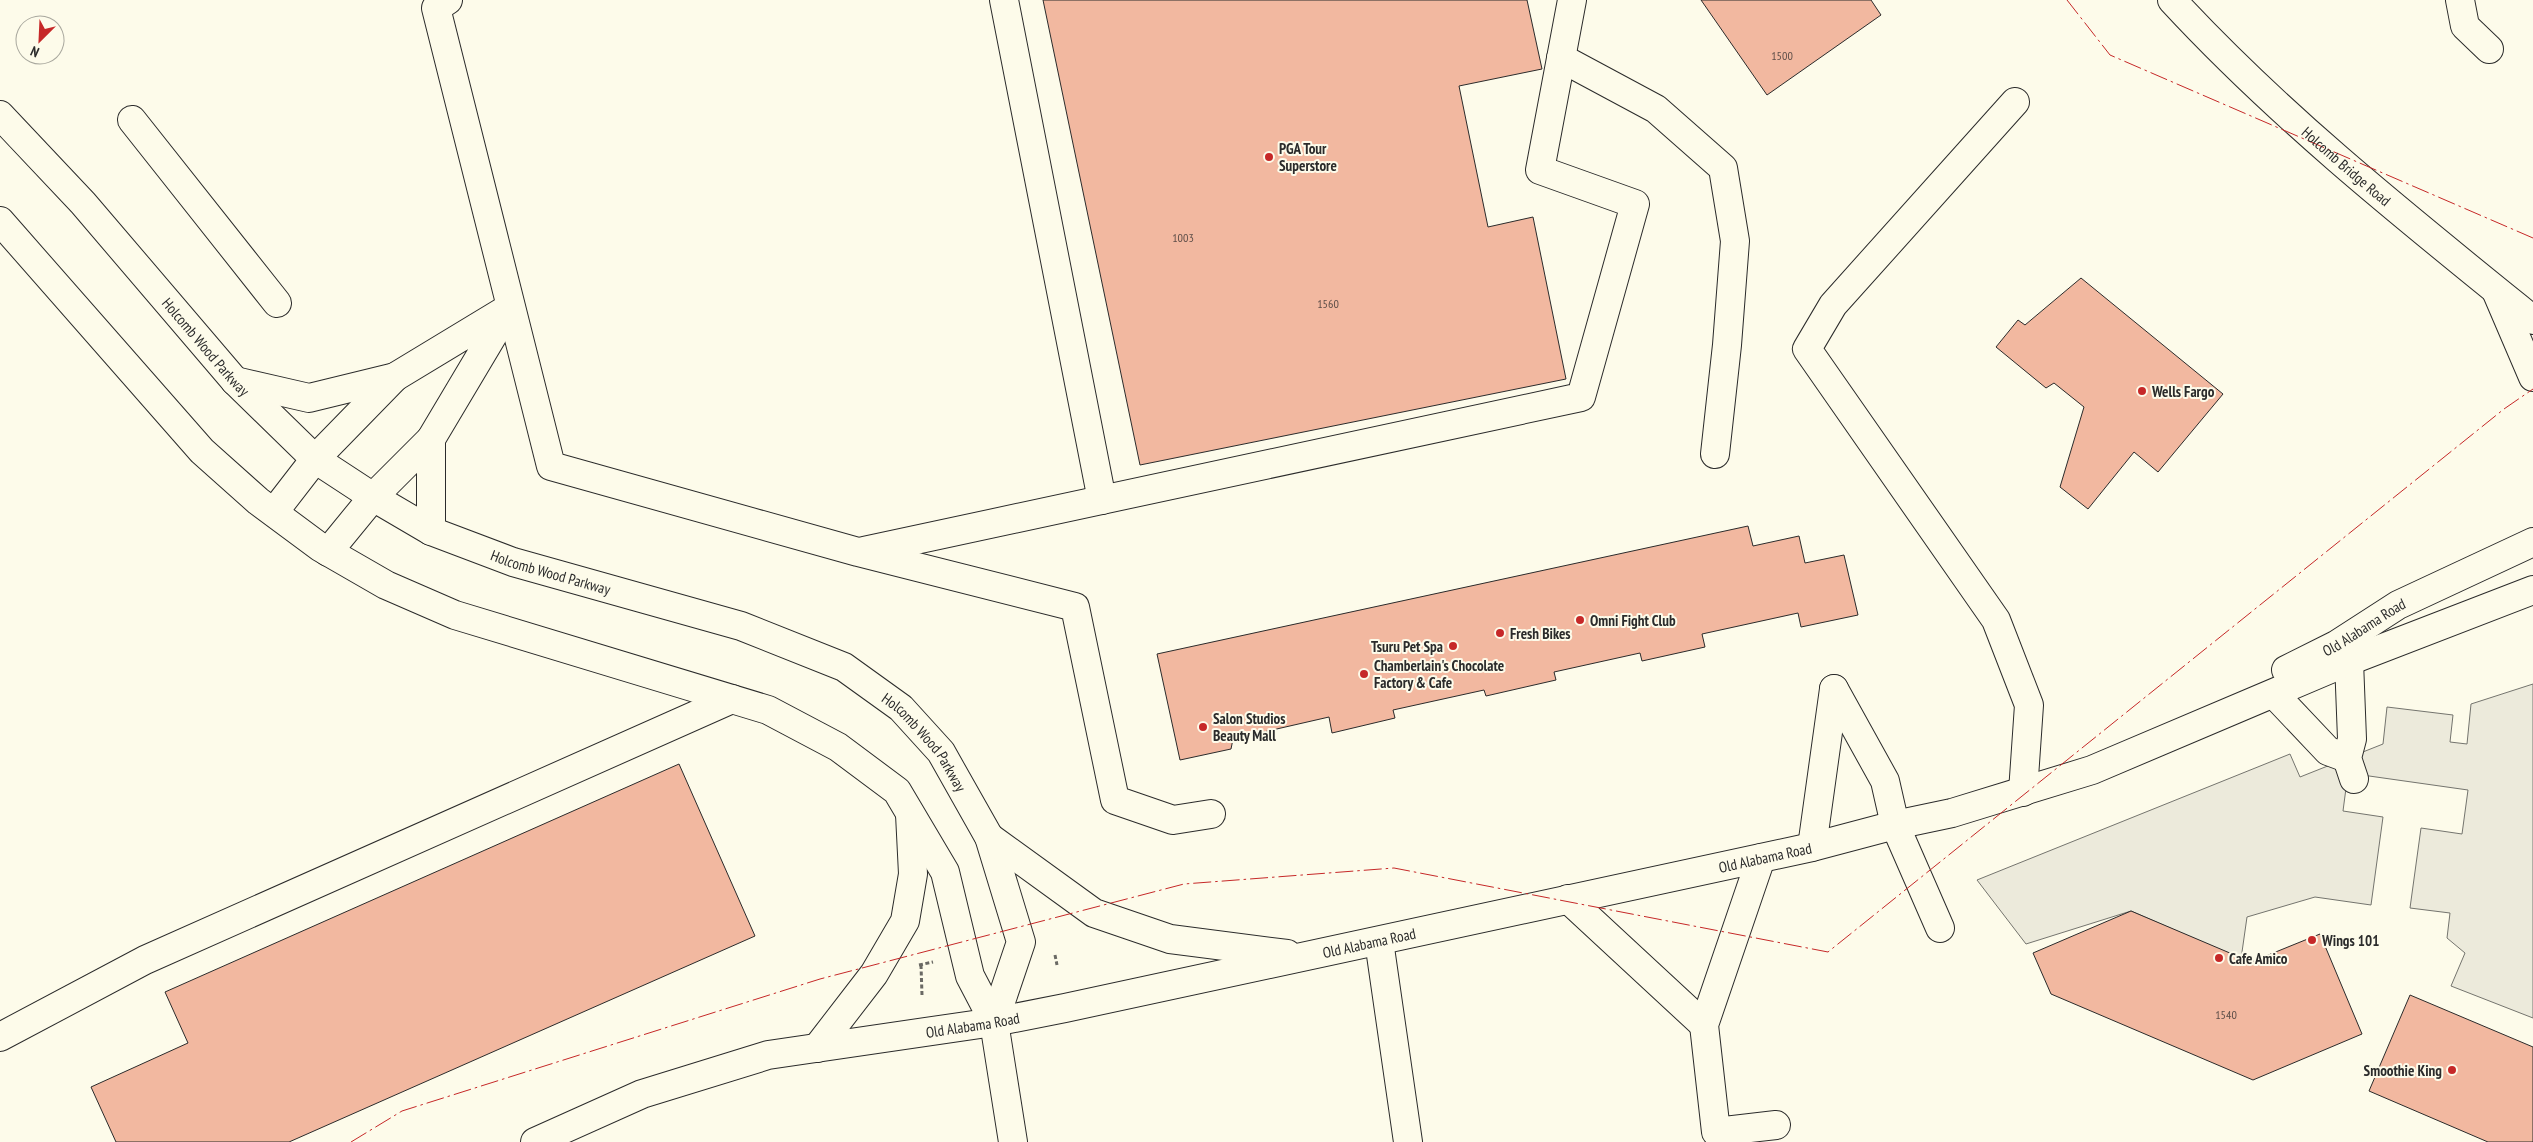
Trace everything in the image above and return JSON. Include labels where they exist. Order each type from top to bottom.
[{"type":"main road","points":[[448,0],[436,8],[509,308],[551,466],[858,552],[1075,607],[1115,800],[1173,820],[1212,814]]},
{"type":"main road","points":[[1004,0],[1102,500]]},
{"type":"main road","points":[[858,552],[1581,397],[1635,204],[1540,170],[1572,0]]},
{"type":"main road","name":"Holcomb Bridge Road","points":[[2172,0],[2281,109],[2533,320]]},
{"type":"main road","points":[[2460,0],[2465,26],[2489,49]]},
{"type":"main road","points":[[1561,58],[1656,109],[1723,168],[1735,241],[1727,345],[1714,454]]},
{"type":"main road","points":[[2015,102],[1833,305],[1807,349],[1996,620],[2029,705],[2023,792]]},
{"type":"main road","name":"Holcomb Wood Parkway","points":[[0,115],[83,204],[235,381],[315,459],[373,498],[431,531],[513,562],[740,626],[844,667],[900,708],[941,752],[989,837],[1021,942],[994,1022]]},
{"type":"main road","points":[[132,120],[277,303]]},
{"type":"main road","name":"Holcomb Wood Parkway","points":[[0,221],[202,451],[274,512],[328,552],[386,584],[455,615],[768,710],[838,747],[897,791],[945,872],[970,976],[994,1022],[1013,1142]]},
{"type":"main road","points":[[2495,289],[2533,377]]},
{"type":"main road","points":[[274,512],[315,459],[395,377],[509,308]]},
{"type":"main road","points":[[328,552],[373,498],[431,439],[509,308]]},
{"type":"main road","points":[[235,381],[309,398],[395,377]]},
{"type":"main road","points":[[431,439],[431,531]]},
{"type":"main road","points":[[2504,557],[2533,525]]},
{"type":"main road","name":"Old Alabama Road","points":[[2201,725],[2268,679],[2336,645],[2398,606],[2533,542]]},
{"type":"main road","name":"Old Alabama Road","points":[[535,1142],[642,1094],[768,1055],[994,1022],[1308,957],[1812,847],[1895,825],[1952,813],[2092,770],[2349,661],[2533,590]]},
{"type":"main road","points":[[2504,601],[2533,596]]},
{"type":"main road","points":[[2274,694],[2328,751],[2351,768],[2352,739],[2349,661]]},
{"type":"main road","points":[[1812,847],[1834,689],[1884,781],[1895,825],[1940,928]]},
{"type":"main road","points":[[0,1037],[145,960],[732,699]]},
{"type":"main road","points":[[817,1048],[874,974],[905,921],[913,874],[910,814]]},
{"type":"main road","points":[[989,837],[1094,913],[1170,940],[1308,957]]},
{"type":"main road","points":[[1761,858],[1704,1025],[1716,1132],[1776,1125]]},
{"type":"main road","points":[[1568,899],[1704,1025]]},
{"type":"main road","points":[[1379,941],[1408,1142]]},
{"type":"path","points":[[921,965],[922,995]]},
{"type":"shaded area","points":[[2533,684],[2533,1018],[2451,986],[2465,953],[2447,938],[2450,913],[2410,908],[2421,828],[2462,834],[2468,790],[2348,773],[2343,811],[2383,817],[2371,905],[2315,897],[2247,917],[2241,959],[2131,911],[2026,944],[1977,880],[2290,754],[2300,777],[2383,744],[2387,707],[2453,715],[2450,742],[2467,744],[2471,704]]},
{"type":"building","points":[[1043,0],[1527,0],[1542,69],[1459,86],[1488,227],[1533,217],[1566,379],[1140,465]]},
{"type":"building","points":[[1701,0],[1871,0],[1881,15],[1767,95]]},
{"type":"building","name":"Wells Fargo","points":[[2081,278],[2223,394],[2158,472],[2134,452],[2088,509],[2060,487],[2084,407],[2054,383],[2046,388],[1996,347],[2018,320],[2025,325]]},
{"type":"building","points":[[1748,526],[1753,546],[1799,536],[1805,563],[1844,555],[1858,615],[1801,627],[1798,613],[1702,634],[1705,647],[1642,661],[1640,653],[1554,672],[1556,680],[1486,696],[1484,690],[1393,710],[1395,718],[1332,733],[1329,717],[1233,739],[1231,749],[1180,760],[1157,654]]},
{"type":"building","points":[[679,764],[755,936],[289,1142],[116,1142],[91,1087],[188,1043],[165,992]]},
{"type":"building","points":[[2131,911],[2251,962],[2320,934],[2362,1034],[2253,1080],[2051,994],[2033,953]]},
{"type":"building","points":[[2410,995],[2533,1047],[2533,1142],[2488,1142],[2369,1091]]},
{"type":"power","points":[[2067,0],[2110,55],[2533,238]]},
{"type":"power","points":[[351,1142],[402,1111],[820,979],[1184,884],[1394,868],[1828,952],[2504,409],[2533,389]]},
{"type":"place","name":"PGA Tour Superstore","points":[[1269,157]]},
{"type":"place","name":"Wells Fargo","points":[[2142,391]]},
{"type":"place","name":"Omni Fight Club","points":[[1580,620]]},
{"type":"place","name":"Fresh Bikes","points":[[1500,633]]},
{"type":"place","name":"Tsuru Pet Spa","points":[[1453,646]]},
{"type":"place","name":"Chamberlain's Chocolate Factory & Cafe","points":[[1364,674]]},
{"type":"place","name":"Salon Studios Beauty Mall","points":[[1203,727]]},
{"type":"place","name":"Wings 101","points":[[2312,940]]},
{"type":"place","name":"Cafe Amico","points":[[2219,958]]},
{"type":"place","name":"Smoothie King","points":[[2452,1070]]}]
